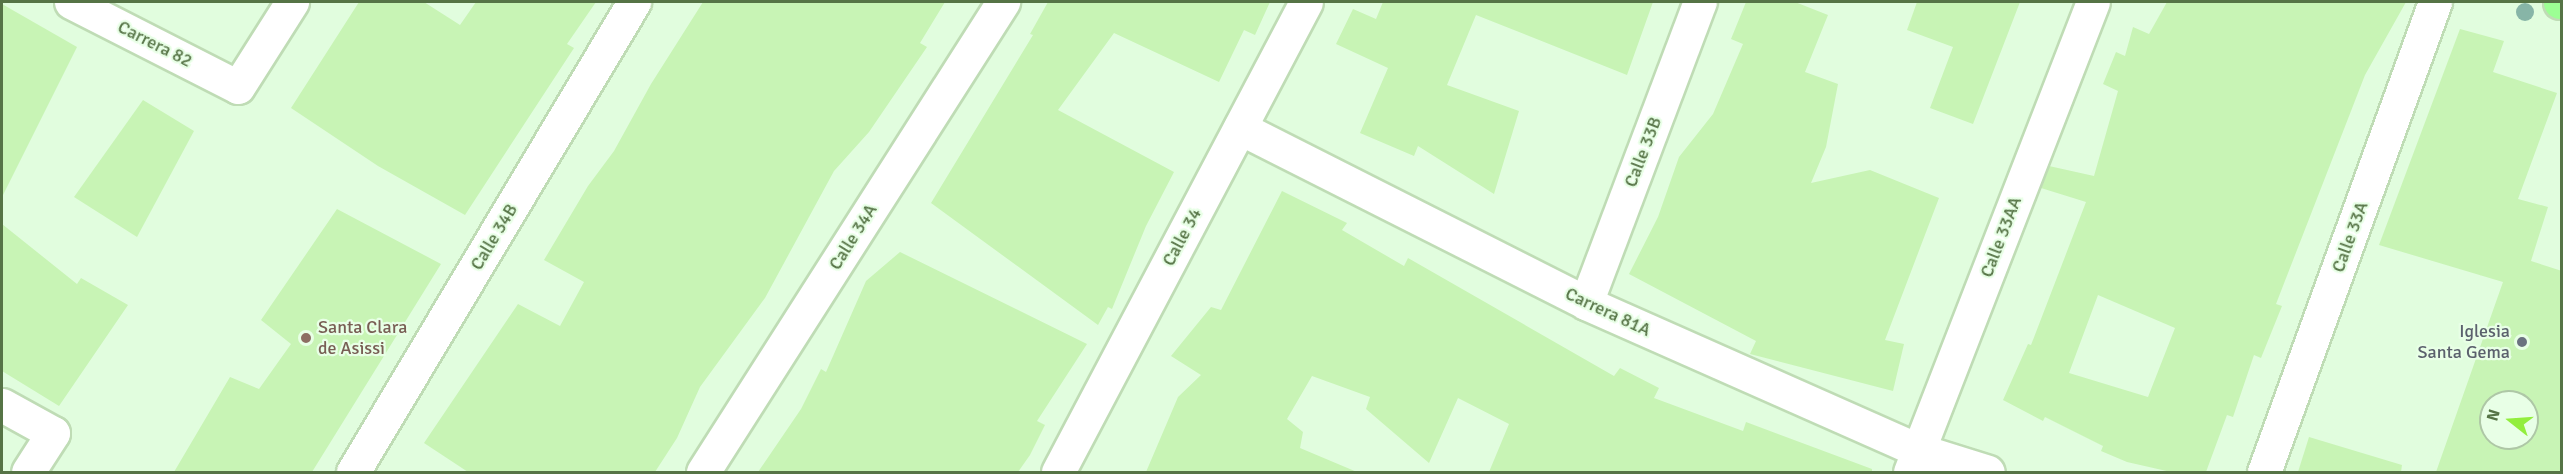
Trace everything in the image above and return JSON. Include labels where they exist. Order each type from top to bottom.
[{"type":"street","name":"Carrera 82","points":[[72,2],[238,87],[292,2]]},
{"type":"street","name":"Calle 34B","points":[[353,472],[634,2]]},
{"type":"street","name":"Calle 34A","points":[[703,472],[1003,2]]},
{"type":"street","name":"Calle 34","points":[[1058,472],[1306,2]]},
{"type":"street","name":"Calle 33B","points":[[1586,303],[1700,2]]},
{"type":"street","name":"Calle 33AA","points":[[1914,461],[2093,2]]},
{"type":"street","name":"Calle 33A","points":[[2264,472],[2435,2]]},
{"type":"street","name":"Carrera 81A","points":[[1240,128],[1586,303],[1914,461],[1988,472]]},
{"type":"street","points":[[2,405],[53,433],[28,472]]},
{"type":"building","points":[[359,2],[424,2],[460,25],[476,2],[596,2],[567,44],[574,48],[465,215],[378,166],[291,108]]},
{"type":"building","points":[[703,2],[945,2],[920,43],[927,47],[869,132],[834,171],[765,298],[700,387],[677,438],[655,472],[468,472],[424,443],[518,304],[560,326],[584,282],[544,260],[588,186],[614,151],[651,84]]},
{"type":"building","points":[[1048,2],[1270,2],[1255,35],[1244,30],[1219,82],[1114,33],[1058,110],[1174,172],[1146,226],[1112,309],[1108,307],[1098,325],[931,203],[1033,35],[1030,34]]},
{"type":"building","points":[[1383,2],[1653,2],[1627,75],[1476,15],[1447,85],[1519,111],[1494,194],[1418,146],[1414,156],[1360,133],[1388,68],[1336,44],[1353,9],[1376,19]]},
{"type":"building","points":[[1746,2],[1795,2],[1828,15],[1805,72],[1838,84],[1826,147],[1811,183],[1870,170],[1939,198],[1885,340],[1904,344],[1893,391],[1750,354],[1756,341],[1629,274],[1658,217],[1679,157],[1713,114],[1743,44],[1731,39]]},
{"type":"building","points":[[1917,2],[2020,2],[1973,124],[1930,108],[1953,47],[1907,30]]},
{"type":"building","points":[[2167,2],[2406,2],[2365,75],[2276,304],[2282,306],[2261,358],[2254,355],[2233,417],[2227,415],[2206,472],[2171,472],[2127,462],[2101,451],[2103,446],[2045,417],[2043,421],[2003,400],[2028,344],[2031,345],[2086,202],[2041,188],[2049,166],[2094,176],[2118,91],[2103,84],[2116,52],[2125,56],[2133,27],[2149,34]],"holes":[[[2098,295],[2175,328],[2148,397],[2069,373]]]},
{"type":"building","points":[[2,4],[77,47],[2,197]]},
{"type":"building","points":[[2460,29],[2504,41],[2493,72],[2557,93],[2518,199],[2548,207],[2531,261],[2562,271],[2562,472],[2436,472],[2503,282],[2379,245]]},
{"type":"building","points":[[143,100],[194,131],[137,237],[74,197]]},
{"type":"building","points":[[1282,191],[1347,223],[1342,230],[1404,266],[1408,258],[1614,376],[1620,368],[1659,388],[1654,398],[1743,431],[1746,422],[1872,469],[1872,472],[1489,472],[1509,424],[1458,398],[1429,463],[1366,409],[1370,397],[1312,376],[1287,419],[1303,432],[1300,448],[1357,472],[1146,472],[1178,397],[1201,375],[1171,356],[1211,307],[1221,310]]},
{"type":"building","points":[[337,209],[441,264],[312,472],[174,472],[230,377],[259,389],[291,344],[261,320]]},
{"type":"building","points":[[2,224],[77,284],[81,278],[128,305],[59,406],[2,371]]},
{"type":"building","points":[[900,252],[1087,344],[1037,421],[1045,425],[1030,455],[1018,472],[758,472],[801,409],[821,369],[826,372],[866,281]]},
{"type":"building","points":[[2309,437],[2402,465],[2401,472],[2298,472]]},
{"type":"place","name":"Santa Clara de Asissi","points":[[306,338]]},
{"type":"place","name":"Iglesia Santa Gema","points":[[2522,342]]}]
